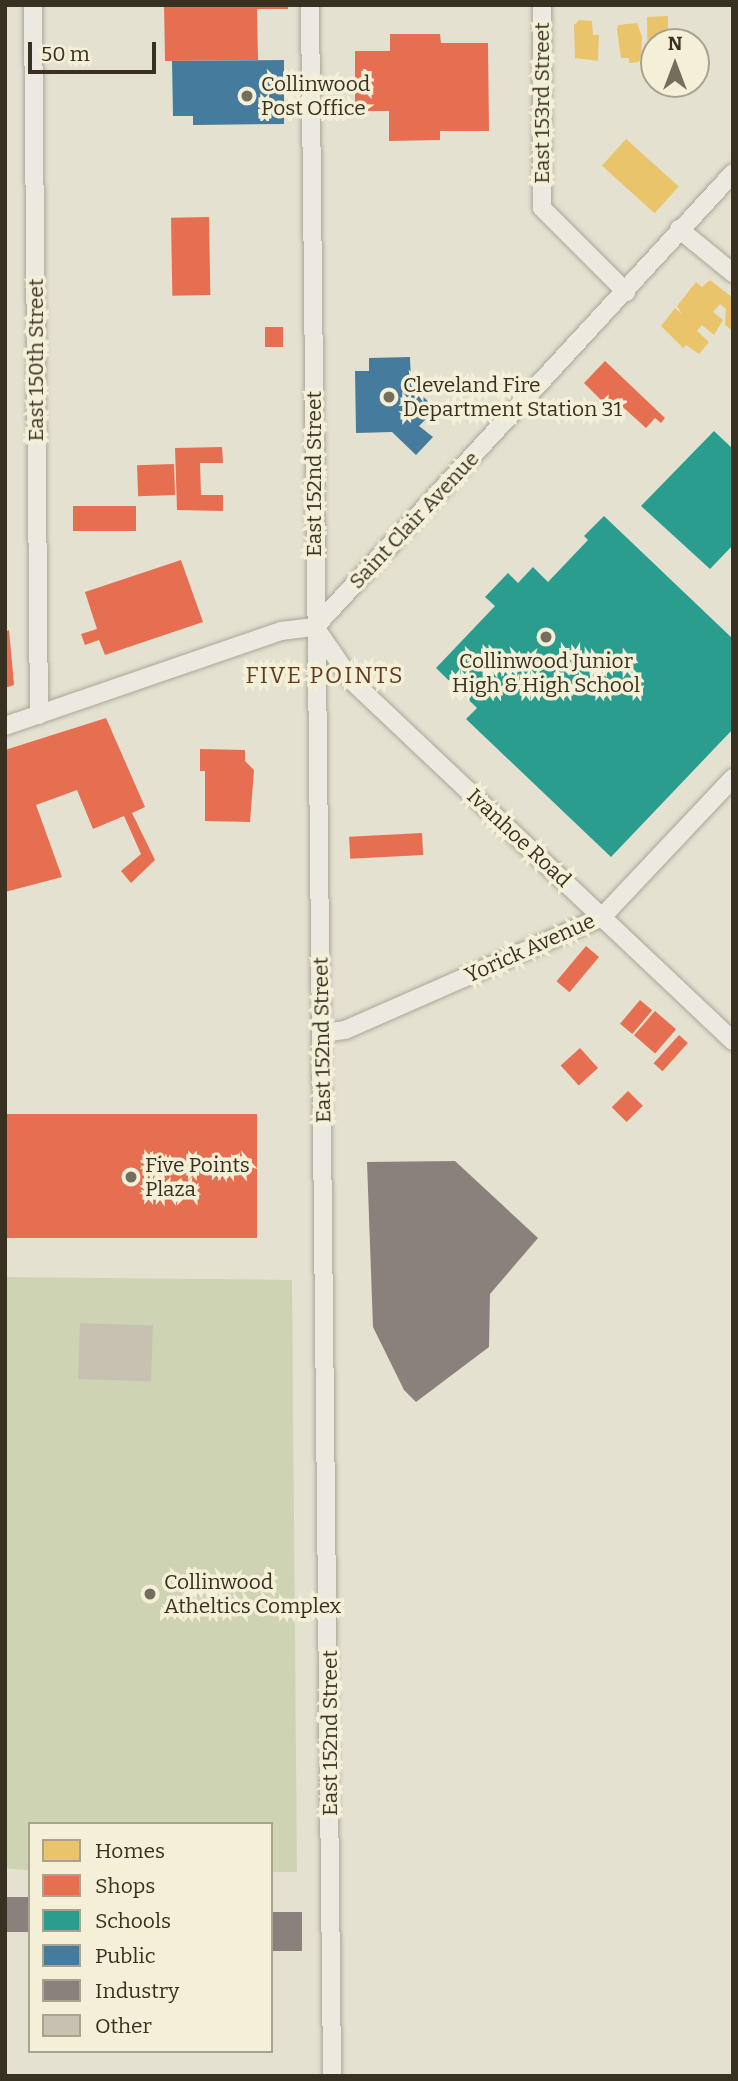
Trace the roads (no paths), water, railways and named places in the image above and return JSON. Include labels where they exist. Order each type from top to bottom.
[{"type":"street","name":"East 150th Street","points":[[33,5],[39,715]]},
{"type":"street","name":"East 152nd Street","points":[[310,5],[332,2076]]},
{"type":"street","name":"East 153rd Street","points":[[542,5],[542,208],[626,292]]},
{"type":"street","name":"Saint Clair Avenue","points":[[315,627],[733,173]]},
{"type":"street","points":[[679,229],[733,273]]},
{"type":"street","points":[[5,726],[281,631],[315,627]]},
{"type":"street","name":"Ivanhoe Road","points":[[315,627],[352,681],[733,1041]]},
{"type":"street","name":"Yorick Avenue","points":[[321,1033],[345,1030],[602,917],[733,778]]},
{"type":"place","name":"Collinwood Post Office","points":[[247,96]]},
{"type":"place","name":"Cleveland Fire Department Station 31","points":[[389,397]]},
{"type":"place","name":"Collinwood Junior High & High School","points":[[546,637]]},
{"type":"place","name":"Five Points Plaza","points":[[131,1177]]},
{"type":"place","name":"Collinwood Atheltics Complex","points":[[150,1594]]},
{"type":"district","name":"FIVE POINTS","points":[[325,675]]}]
